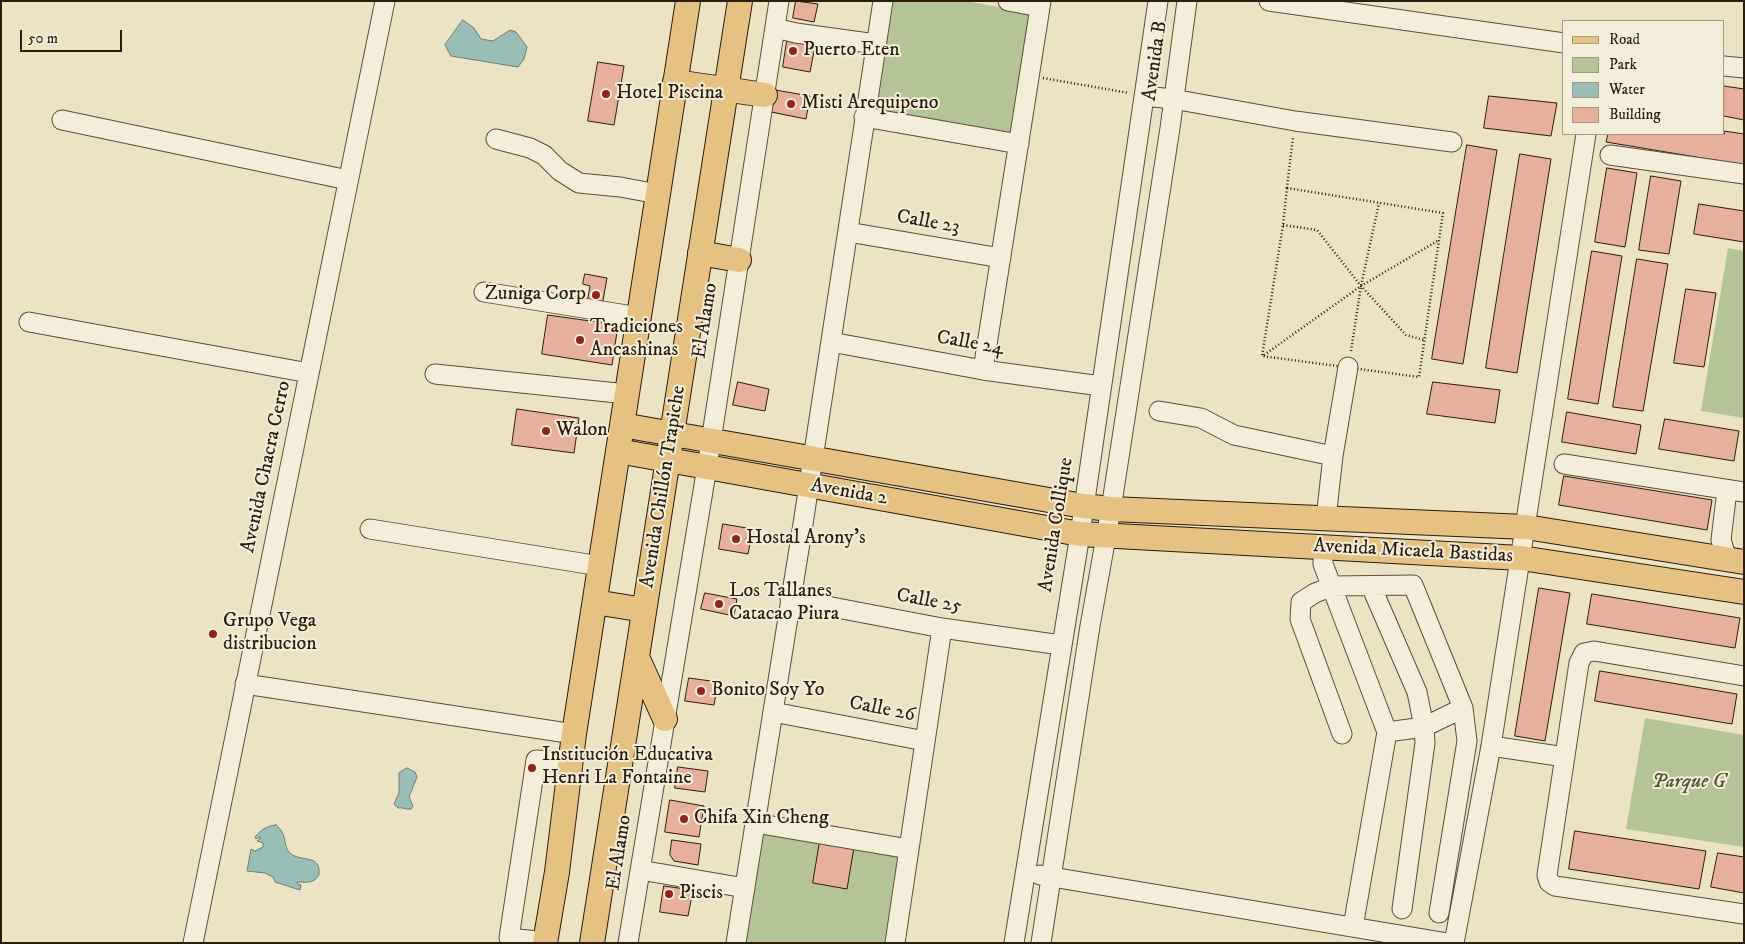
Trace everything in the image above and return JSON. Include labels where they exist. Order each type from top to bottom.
[{"type":"main road","points":[[545,942],[572,762],[574,734],[688,1]]},
{"type":"main road","name":"Avenida Chillón Trapiche","points":[[592,943],[740,1]]},
{"type":"main road","points":[[675,82],[764,95]]},
{"type":"main road","points":[[700,253],[738,260]]},
{"type":"main road","name":"Avenida 2","points":[[622,425],[1083,506]]},
{"type":"main road","name":"Avenida 2","points":[[618,451],[1080,534]]},
{"type":"main road","name":"Avenida Micaela Bastidas","points":[[1083,506],[1184,513],[1526,527],[1736,561]]},
{"type":"main road","points":[[1184,513],[1178,517],[1174,524],[1178,535],[1186,539]]},
{"type":"main road","points":[[1323,546],[1326,518]]},
{"type":"main road","name":"Avenida Micaela Bastidas","points":[[1080,534],[1521,558],[1734,590]]},
{"type":"main road","points":[[1734,590],[1736,561]]},
{"type":"main road","points":[[595,602],[644,610]]},
{"type":"main road","points":[[637,658],[665,719]]},
{"type":"street","name":"Avenida Chacra Cerro","points":[[193,943],[385,1]]},
{"type":"street","name":"El Alamo","points":[[628,943],[707,467],[779,1]]},
{"type":"street","points":[[736,943],[883,1]]},
{"type":"street","points":[[983,370],[1041,4],[1008,1]]},
{"type":"street","name":"Avenida B","points":[[1143,105],[1158,1]]},
{"type":"street","name":"Avenida B","points":[[1041,943],[1090,626],[1111,509],[1170,128],[1187,1]]},
{"type":"street","points":[[1269,1],[1562,43]]},
{"type":"street","points":[[775,28],[796,33],[876,44]]},
{"type":"street","points":[[1725,66],[1744,68]]},
{"type":"street","points":[[1143,105],[1173,99],[1296,121],[1452,142]]},
{"type":"street","name":"Avenida Collique","points":[[1014,943],[1080,534],[1143,105]]},
{"type":"street","points":[[864,117],[1019,144]]},
{"type":"street","points":[[62,120],[348,180]]},
{"type":"street","points":[[1454,943],[1491,746],[1586,135]]},
{"type":"street","points":[[496,139],[530,148],[544,155],[560,171],[579,183],[620,187],[658,194]]},
{"type":"street","points":[[1610,154],[1744,174]]},
{"type":"street","name":"Calle 23","points":[[848,232],[1001,258]]},
{"type":"street","points":[[484,292],[639,317]]},
{"type":"street","points":[[29,322],[309,373]]},
{"type":"street","name":"Calle 24","points":[[831,342],[983,370],[1101,386]]},
{"type":"street","points":[[1326,518],[1333,456],[1348,366]]},
{"type":"street","points":[[434,374],[627,394]]},
{"type":"street","points":[[1159,411],[1201,418],[1234,435],[1333,456]]},
{"type":"street","points":[[1564,464],[1736,491],[1721,540],[1736,561]]},
{"type":"street","points":[[370,529],[600,566]]},
{"type":"street","points":[[1323,546],[1323,564],[1333,586],[1387,732],[1353,927]]},
{"type":"street","points":[[1342,734],[1300,619],[1301,602],[1315,593],[1333,586],[1413,585],[1463,708],[1467,741],[1440,912]]},
{"type":"street","points":[[1372,586],[1417,692],[1424,726],[1425,743],[1402,909]]},
{"type":"street","name":"Calle 25","points":[[790,599],[942,628],[1061,645]]},
{"type":"street","points":[[895,943],[942,628]]},
{"type":"street","points":[[1744,676],[1594,650],[1584,653],[1579,663],[1547,875],[1549,882],[1555,886],[1744,914]]},
{"type":"street","points":[[245,684],[574,734]]},
{"type":"street","points":[[1387,732],[1424,726],[1463,708]]},
{"type":"street","name":"Calle 26","points":[[773,712],[925,741]]},
{"type":"street","points":[[1491,746],[1565,757]]},
{"type":"street","points":[[545,942],[509,938],[536,760],[572,762]]},
{"type":"street","points":[[755,823],[909,849]]},
{"type":"street","points":[[640,870],[745,888]]},
{"type":"street","points":[[1025,873],[1448,943]]},
{"type":"path","points":[[1030,76],[1143,105]]},
{"type":"path","points":[[1262,356],[1283,226],[1296,121]]},
{"type":"path","points":[[1262,356],[1419,377],[1443,213],[1287,188]]},
{"type":"path","points":[[1348,366],[1361,286],[1378,203]]},
{"type":"path","points":[[1283,226],[1317,230],[1361,286],[1406,335],[1424,340]]},
{"type":"path","points":[[1262,356],[1361,286],[1439,240]]},
{"type":"green space","points":[[893,1],[965,1],[1033,13],[1011,136],[873,113]]},
{"type":"green space","points":[[1728,248],[1744,251],[1744,418],[1701,411]]},
{"type":"green space","name":"Parque G","points":[[1645,718],[1744,735],[1744,847],[1626,829]]},
{"type":"green space","points":[[763,830],[900,853],[886,943],[744,943]]},
{"type":"water","points":[[463,20],[474,28],[481,39],[493,41],[510,30],[516,32],[527,47],[524,59],[518,67],[451,56],[445,45]]},
{"type":"water","points":[[407,768],[415,772],[417,777],[409,797],[413,806],[411,809],[398,808],[394,804],[399,793],[399,773]]},
{"type":"water","points":[[276,825],[283,833],[286,847],[290,853],[294,856],[314,861],[319,868],[319,875],[314,880],[310,882],[297,882],[301,885],[300,890],[275,882],[273,877],[265,873],[247,871],[251,849],[255,851],[263,847],[263,843],[257,841],[261,838],[256,839],[255,837],[269,826]]},
{"type":"building","points":[[796,1],[818,4],[814,22],[793,18]]},
{"type":"building","points":[[787,41],[815,46],[810,72],[783,67]]},
{"type":"building","name":"Hotel Piscina","points":[[598,62],[624,66],[614,125],[588,121]]},
{"type":"building","points":[[1725,86],[1744,89],[1744,120],[1725,116]]},
{"type":"building","name":"Misti Arequipeno","points":[[775,90],[810,96],[806,119],[771,112]]},
{"type":"building","points":[[1489,96],[1557,103],[1551,136],[1484,128]]},
{"type":"building","points":[[1725,131],[1744,134],[1744,165],[1606,142],[1608,135],[1725,135]]},
{"type":"building","points":[[1467,145],[1497,150],[1463,364],[1432,359]]},
{"type":"building","points":[[1520,154],[1551,159],[1517,373],[1486,368]]},
{"type":"building","points":[[1607,168],[1637,173],[1625,247],[1595,242]]},
{"type":"building","points":[[1651,176],[1681,181],[1669,254],[1639,250]]},
{"type":"building","points":[[1699,204],[1744,211],[1744,242],[1694,234]]},
{"type":"building","points":[[1592,251],[1622,256],[1598,404],[1568,399]]},
{"type":"building","points":[[1637,259],[1668,264],[1643,411],[1613,407]]},
{"type":"building","name":"Zuniga Corp","points":[[585,274],[607,278],[602,306],[587,303],[590,286],[583,284]]},
{"type":"building","points":[[1686,289],[1716,293],[1704,367],[1674,363]]},
{"type":"building","name":"Tradiciones Ancashinas","points":[[548,315],[618,325],[612,365],[542,354]]},
{"type":"building","points":[[738,382],[769,389],[765,411],[733,405]]},
{"type":"building","points":[[1433,382],[1500,390],[1495,423],[1427,414]]},
{"type":"building","name":"Walon","points":[[517,409],[579,418],[574,453],[512,445]]},
{"type":"building","points":[[1567,412],[1641,425],[1636,454],[1562,442]]},
{"type":"building","points":[[1665,419],[1739,431],[1734,461],[1659,449]]},
{"type":"building","points":[[1564,476],[1712,500],[1707,530],[1559,505]]},
{"type":"building","name":"Hostal Arony's","points":[[723,524],[753,529],[748,554],[719,549]]},
{"type":"building","points":[[1539,588],[1570,593],[1545,741],[1515,736]]},
{"type":"building","name":"Los Tallanes Catacao Piura","points":[[705,593],[737,599],[734,616],[701,609]]},
{"type":"building","points":[[1592,594],[1740,618],[1735,648],[1587,624]]},
{"type":"building","points":[[1600,671],[1737,694],[1732,724],[1595,701]]},
{"type":"building","name":"Bonito Soy Yo","points":[[689,678],[718,682],[714,705],[685,701]]},
{"type":"building","points":[[678,767],[708,771],[705,792],[675,788]]},
{"type":"building","name":"Chifa Xin Cheng","points":[[670,800],[704,806],[699,837],[665,832]]},
{"type":"building","points":[[1575,831],[1706,851],[1699,889],[1569,869]]},
{"type":"building","points":[[672,840],[701,844],[698,865],[674,861],[670,855]]},
{"type":"building","points":[[820,841],[854,847],[847,889],[813,883]]},
{"type":"building","points":[[1718,853],[1744,857],[1744,893],[1711,887]]},
{"type":"building","points":[[664,886],[693,890],[688,916],[660,912]]},
{"type":"place","name":"Puerto Eten","points":[[793,51]]},
{"type":"place","name":"Hotel Piscina","points":[[606,94]]},
{"type":"place","name":"Misti Arequipeno","points":[[791,104]]},
{"type":"place","name":"Zuniga Corp","points":[[596,295]]},
{"type":"place","name":"Tradiciones Ancashinas","points":[[580,340]]},
{"type":"place","name":"Walon","points":[[546,431]]},
{"type":"place","name":"Hostal Arony's","points":[[736,539]]},
{"type":"place","name":"Los Tallanes Catacao Piura","points":[[719,604]]},
{"type":"place","name":"Grupo Vega distribucion","points":[[213,634]]},
{"type":"place","name":"Bonito Soy Yo","points":[[701,691]]},
{"type":"place","name":"Institución Educativa Henri La Fontaine","points":[[532,768]]},
{"type":"place","name":"Chifa Xin Cheng","points":[[684,819]]},
{"type":"place","name":"Piscis","points":[[669,894]]}]
